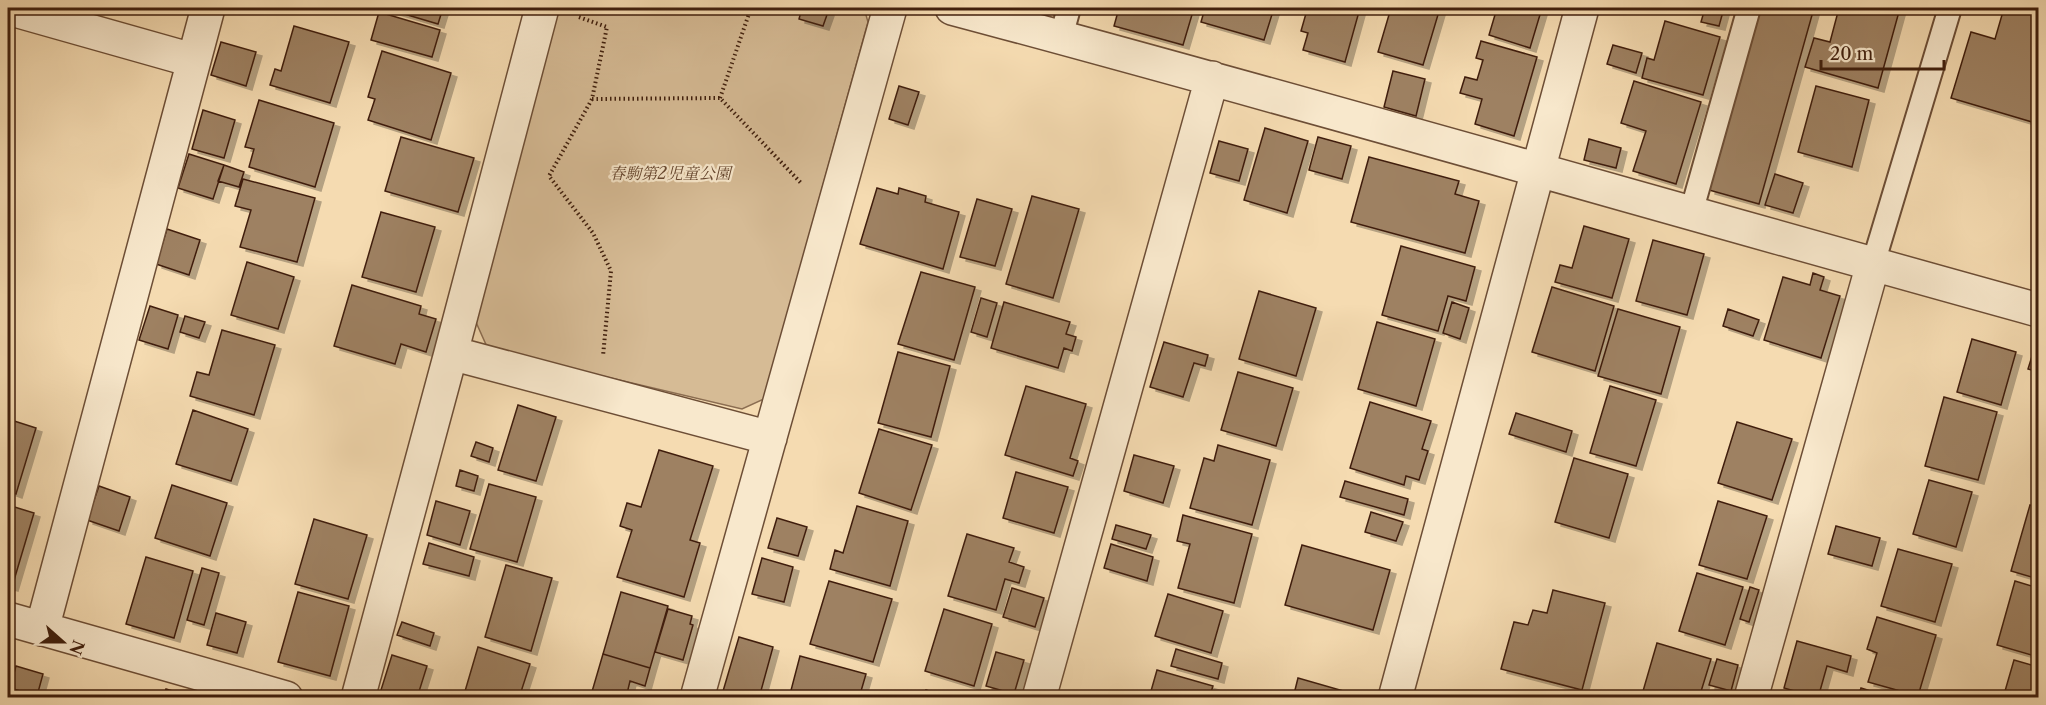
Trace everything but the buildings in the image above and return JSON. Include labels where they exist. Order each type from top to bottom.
[{"type":"street","points":[[8,8],[192,60]]},
{"type":"street","points":[[42,629],[192,60],[208,8]]},
{"type":"street","points":[[357,698],[542,8]]},
{"type":"street","points":[[697,698],[890,8]]},
{"type":"street","points":[[952,8],[1065,22],[1212,78],[2038,310]]},
{"type":"street","points":[[1395,698],[1582,8]]},
{"type":"street","points":[[1039,698],[1212,78]]},
{"type":"street","points":[[1750,698],[1873,264]]},
{"type":"street","points":[[451,353],[770,438]]},
{"type":"street","points":[[8,619],[286,698]]},
{"type":"lane","points":[[1691,213],[1749,8]]},
{"type":"lane","points":[[1873,264],[1950,8]]},
{"type":"path","points":[[720,98],[751,8]]},
{"type":"path","points":[[574,15],[607,27],[592,99],[549,176],[594,232],[611,271],[599,392]]},
{"type":"path","points":[[592,99],[720,98],[831,217]]},
{"type":"green space","name":"春駒第2児童公園","points":[[556,8],[864,8],[868,22],[764,399],[742,409],[488,349],[475,320]]}]
